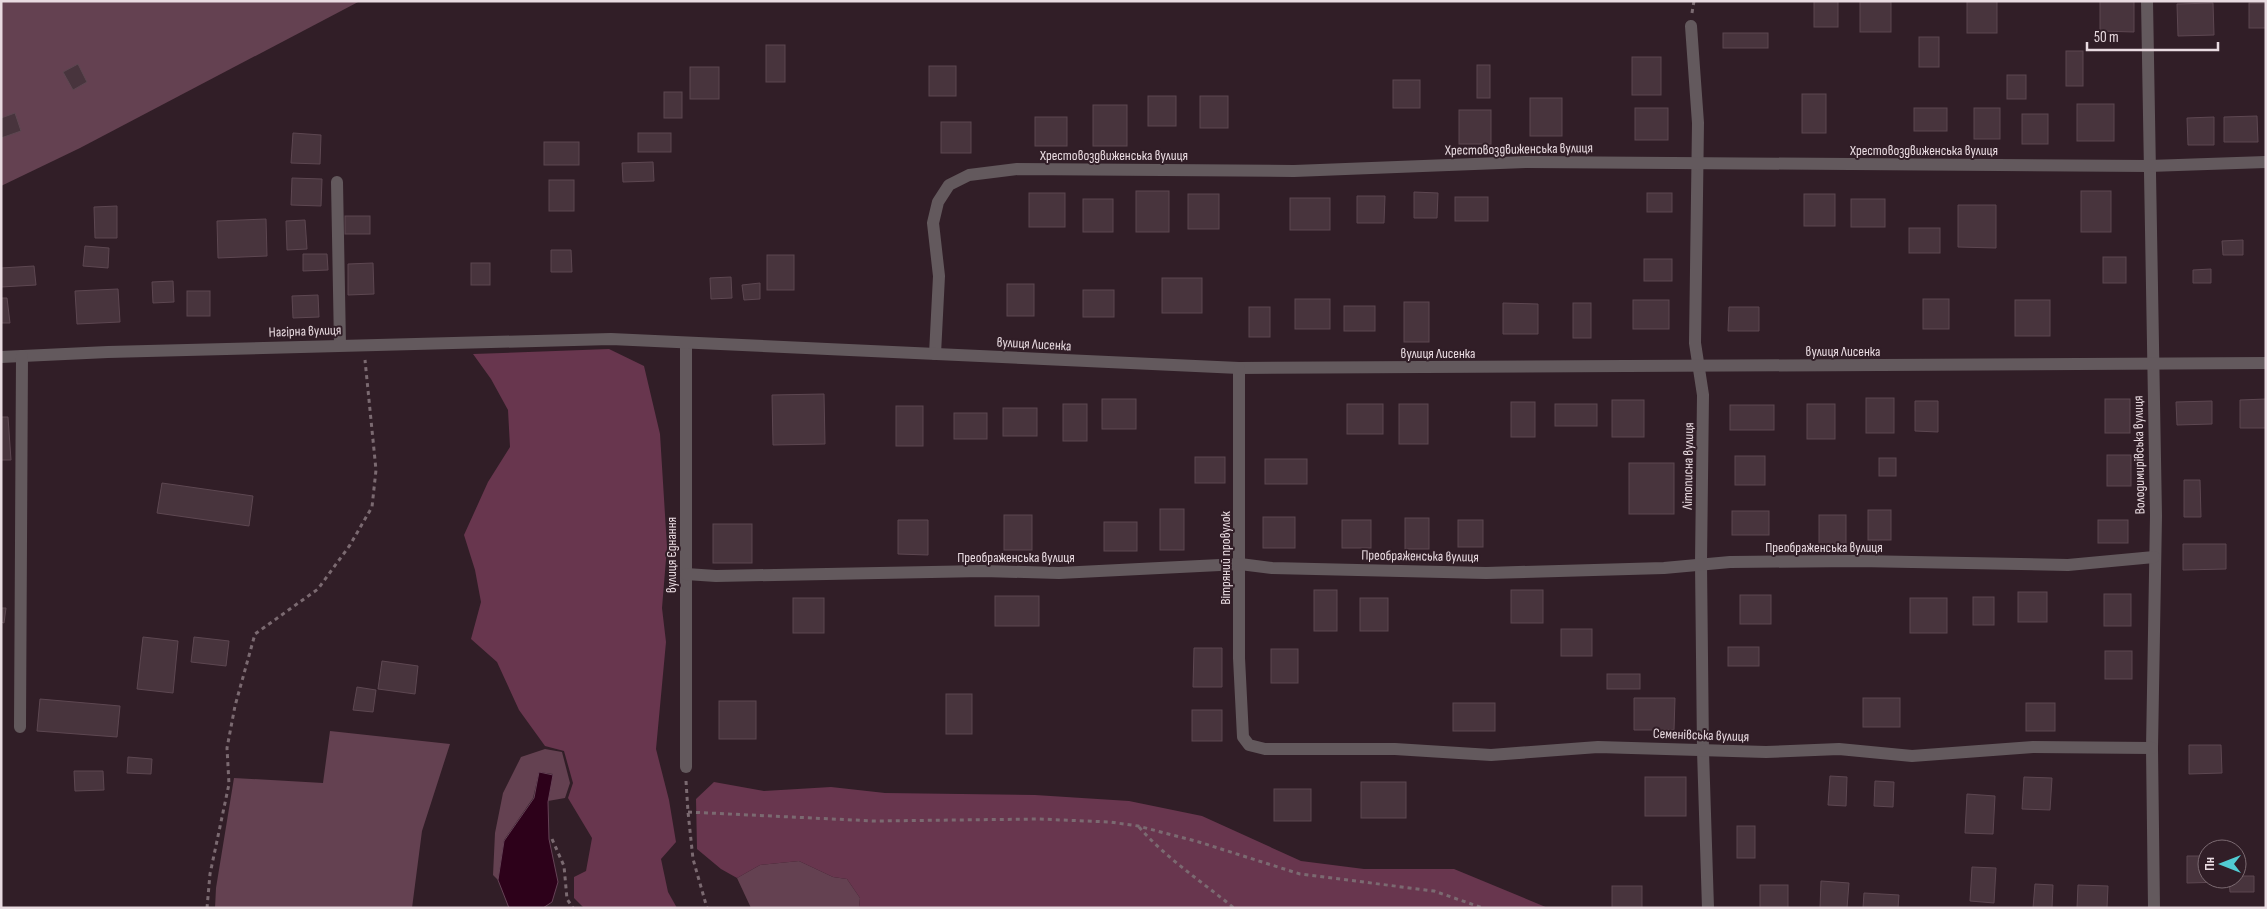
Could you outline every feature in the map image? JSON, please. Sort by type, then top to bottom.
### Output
[{"type":"street","name":"Володимирівська вулиця","points":[[2147,1],[2156,516],[2152,748],[2154,908]]},
{"type":"street","name":"Літописна вулиця","points":[[1691,26],[1698,123],[1695,344],[1703,395],[1701,563],[1703,751],[1708,908]]},
{"type":"street","name":"Хрестовоздвиженська вулиця","points":[[935,354],[939,276],[933,223],[938,202],[949,184],[969,174],[1017,169],[1294,171],[1527,162],[1698,162],[1896,166],[2150,166],[2266,162]]},
{"type":"street","points":[[337,182],[340,345]]},
{"type":"street","name":"вулиця Лисенка","points":[[610,339],[1239,368],[2266,363]]},
{"type":"street","name":"Нагірна вулиця","points":[[1,357],[364,344],[610,339]]},
{"type":"street","name":"вулиця Єднання","points":[[686,343],[686,768]]},
{"type":"street","points":[[20,727],[22,356]]},
{"type":"street","name":"Вітряний провулок","points":[[1239,368],[1239,658],[1243,737],[1249,746]]},
{"type":"street","name":"Преображенська вулиця","points":[[686,574],[716,576],[983,571],[1059,574],[1240,564],[1272,568],[1486,572],[1664,568],[1701,563],[1858,561],[2068,565],[2154,557]]},
{"type":"street","name":"Семенівська вулиця","points":[[1249,746],[1264,749],[1395,750],[1491,755],[1598,747],[1766,752],[1839,749],[1912,756],[2034,747],[2152,748]]},
{"type":"path","points":[[208,908],[210,874],[229,784],[227,748],[235,706],[254,634],[318,589],[350,545],[372,507],[376,470],[364,344]]},
{"type":"path","points":[[686,768],[693,859],[707,908]]},
{"type":"path","points":[[688,812],[874,820],[1039,819],[1110,822],[1138,826],[1199,842],[1300,874],[1434,891],[1483,908]]},
{"type":"path","points":[[1138,826],[1176,864],[1196,877],[1234,908]]},
{"type":"path","points":[[552,839],[564,866],[567,899],[574,908]]},
{"type":"shaded area","points":[[1,1],[360,1],[80,148],[1,186]]},
{"type":"shaded area","points":[[609,349],[644,366],[660,434],[667,547],[662,608],[666,642],[656,749],[669,800],[676,842],[661,859],[668,892],[677,908],[584,908],[574,898],[574,877],[586,871],[592,838],[568,798],[573,783],[564,751],[545,746],[519,710],[497,662],[471,639],[481,602],[475,570],[464,535],[488,482],[510,447],[508,410],[491,379],[473,354]]},
{"type":"shaded area","points":[[330,731],[450,744],[422,831],[412,908],[215,908],[216,888],[234,778],[323,783]]},
{"type":"shaded area","points":[[545,749],[562,752],[570,783],[565,798],[548,801],[553,774],[539,772],[533,798],[504,840],[498,880],[493,875],[495,833],[503,793],[521,757]]},
{"type":"shaded area","points":[[539,772],[553,775],[548,802],[549,839],[558,882],[552,902],[543,908],[509,908],[498,880],[504,841],[534,798]]},
{"type":"shaded area","points":[[714,782],[764,791],[831,787],[885,793],[1035,795],[1129,801],[1202,816],[1301,861],[1364,869],[1454,869],[1548,908],[859,908],[860,898],[847,879],[833,877],[799,861],[760,865],[737,878],[721,869],[697,849],[696,799]]},
{"type":"shaded area","points":[[799,861],[833,877],[847,879],[860,898],[859,908],[751,908],[737,878],[760,865]]},
{"type":"building","points":[[1814,1],[1838,1],[1838,27],[1814,27]]},
{"type":"building","points":[[1967,1],[1997,1],[1997,33],[1967,33]]},
{"type":"building","points":[[2100,1],[2134,1],[2134,32],[2100,31]]},
{"type":"building","points":[[1860,2],[1891,2],[1891,32],[1860,32]]},
{"type":"building","points":[[2213,3],[2214,35],[2178,36],[2177,4]]},
{"type":"building","points":[[2249,3],[2266,3],[2266,28],[2249,28]]},
{"type":"building","points":[[1723,33],[1768,33],[1768,48],[1723,48]]},
{"type":"building","points":[[1919,37],[1939,37],[1939,67],[1919,67]]},
{"type":"building","points":[[766,45],[785,45],[785,82],[766,82]]},
{"type":"building","points":[[2066,51],[2083,51],[2083,86],[2066,86]]},
{"type":"building","points":[[1632,57],[1661,57],[1661,95],[1632,95]]},
{"type":"building","points":[[78,64],[87,82],[73,90],[63,72]]},
{"type":"building","points":[[1477,65],[1490,65],[1490,98],[1477,98]]},
{"type":"building","points":[[929,66],[956,66],[956,96],[929,96]]},
{"type":"building","points":[[690,67],[719,67],[719,99],[690,99]]},
{"type":"building","points":[[2007,75],[2026,75],[2026,99],[2007,99]]},
{"type":"building","points":[[1393,80],[1420,80],[1420,108],[1393,108]]},
{"type":"building","points":[[664,92],[682,92],[682,118],[664,118]]},
{"type":"building","points":[[1802,94],[1826,94],[1826,133],[1802,133]]},
{"type":"building","points":[[1148,96],[1176,96],[1176,126],[1148,126]]},
{"type":"building","points":[[1200,96],[1228,96],[1228,128],[1200,128]]},
{"type":"building","points":[[1530,98],[1562,98],[1562,136],[1530,136]]},
{"type":"building","points":[[2077,104],[2114,104],[2114,141],[2077,141]]},
{"type":"building","points":[[1093,105],[1127,105],[1127,146],[1093,146]]},
{"type":"building","points":[[1635,108],[1668,108],[1668,140],[1635,140]]},
{"type":"building","points":[[1914,108],[1947,108],[1947,131],[1914,131]]},
{"type":"building","points":[[1974,108],[2000,108],[2000,139],[1974,139]]},
{"type":"building","points":[[1459,110],[1491,110],[1491,144],[1459,144]]},
{"type":"building","points":[[15,113],[21,131],[1,138],[1,118]]},
{"type":"building","points":[[2022,114],[2048,114],[2048,144],[2022,144]]},
{"type":"building","points":[[2257,116],[2258,142],[2224,142],[2224,117]]},
{"type":"building","points":[[1035,117],[1067,117],[1067,146],[1035,146]]},
{"type":"building","points":[[2214,117],[2214,145],[2188,145],[2187,118]]},
{"type":"building","points":[[941,122],[971,122],[971,153],[941,153]]},
{"type":"building","points":[[293,133],[321,135],[320,164],[291,163]]},
{"type":"building","points":[[638,133],[671,133],[671,152],[638,152]]},
{"type":"building","points":[[544,142],[579,142],[579,165],[544,165]]},
{"type":"building","points":[[653,162],[654,181],[623,182],[622,163]]},
{"type":"building","points":[[292,178],[322,179],[321,206],[291,205]]},
{"type":"building","points":[[549,180],[574,180],[574,211],[549,211]]},
{"type":"building","points":[[1136,191],[1169,191],[1169,232],[1136,232]]},
{"type":"building","points":[[2081,191],[2111,191],[2111,232],[2081,232]]},
{"type":"building","points":[[1414,192],[1438,193],[1437,218],[1414,218]]},
{"type":"building","points":[[1029,193],[1065,193],[1065,227],[1029,227]]},
{"type":"building","points":[[1647,193],[1672,193],[1672,212],[1647,212]]},
{"type":"building","points":[[1188,194],[1219,194],[1219,229],[1188,229]]},
{"type":"building","points":[[1804,194],[1835,194],[1835,226],[1804,226]]},
{"type":"building","points":[[1357,196],[1385,196],[1384,223],[1357,223]]},
{"type":"building","points":[[1455,197],[1488,197],[1488,221],[1455,221]]},
{"type":"building","points":[[1290,198],[1330,198],[1330,230],[1290,230]]},
{"type":"building","points":[[1083,199],[1113,199],[1113,232],[1083,232]]},
{"type":"building","points":[[1851,199],[1885,199],[1885,227],[1851,227]]},
{"type":"building","points":[[1958,205],[1996,205],[1996,248],[1958,247]]},
{"type":"building","points":[[117,206],[117,238],[95,238],[94,207]]},
{"type":"building","points":[[345,216],[370,216],[370,234],[345,234]]},
{"type":"building","points":[[266,219],[267,256],[218,258],[217,221]]},
{"type":"building","points":[[305,220],[307,249],[287,250],[286,221]]},
{"type":"building","points":[[1909,228],[1940,228],[1940,253],[1909,253]]},
{"type":"building","points":[[2243,240],[2243,255],[2223,255],[2222,241]]},
{"type":"building","points":[[85,246],[109,248],[108,268],[83,266]]},
{"type":"building","points":[[551,250],[571,250],[572,272],[551,272]]},
{"type":"building","points":[[303,254],[327,254],[328,270],[303,271]]},
{"type":"building","points":[[767,255],[794,255],[794,290],[767,290]]},
{"type":"building","points":[[2103,257],[2126,257],[2126,283],[2103,283]]},
{"type":"building","points":[[1644,259],[1672,259],[1672,281],[1644,281]]},
{"type":"building","points":[[373,263],[374,294],[348,295],[348,264]]},
{"type":"building","points":[[471,263],[490,263],[490,285],[471,285]]},
{"type":"building","points":[[34,266],[36,285],[1,287],[1,268]]},
{"type":"building","points":[[2211,269],[2211,283],[2193,283],[2193,270]]},
{"type":"building","points":[[731,277],[732,298],[711,299],[710,278]]},
{"type":"building","points":[[1162,278],[1202,278],[1202,313],[1162,313]]},
{"type":"building","points":[[173,281],[174,302],[153,303],[152,282]]},
{"type":"building","points":[[760,283],[760,299],[744,300],[742,285]]},
{"type":"building","points":[[1007,284],[1034,284],[1034,316],[1007,316]]},
{"type":"building","points":[[118,289],[120,322],[77,324],[75,291]]},
{"type":"building","points":[[1083,290],[1114,290],[1114,317],[1083,317]]},
{"type":"building","points":[[187,291],[210,291],[210,316],[187,316]]},
{"type":"building","points":[[318,295],[319,317],[293,318],[292,296]]},
{"type":"building","points":[[1,298],[7,298],[10,323],[1,323]]},
{"type":"building","points":[[1295,299],[1330,299],[1330,329],[1295,329]]},
{"type":"building","points":[[1923,299],[1949,299],[1949,329],[1923,329]]},
{"type":"building","points":[[1633,300],[1669,300],[1669,329],[1633,329]]},
{"type":"building","points":[[2015,300],[2050,300],[2050,336],[2015,336]]},
{"type":"building","points":[[1404,302],[1429,302],[1429,342],[1404,342]]},
{"type":"building","points":[[1503,303],[1538,304],[1538,334],[1503,334]]},
{"type":"building","points":[[1573,303],[1591,303],[1591,338],[1573,338]]},
{"type":"building","points":[[1344,306],[1375,306],[1375,331],[1344,331]]},
{"type":"building","points":[[1249,307],[1270,307],[1270,337],[1249,337]]},
{"type":"building","points":[[1729,307],[1759,307],[1759,331],[1728,331]]},
{"type":"building","points":[[824,394],[825,444],[773,445],[772,395]]},
{"type":"building","points":[[1866,398],[1894,398],[1894,433],[1866,433]]},
{"type":"building","points":[[1102,399],[1136,399],[1136,429],[1102,429]]},
{"type":"building","points":[[2105,399],[2130,399],[2130,433],[2105,433]]},
{"type":"building","points":[[2266,399],[2266,428],[2240,428],[2240,400]]},
{"type":"building","points":[[1612,400],[1644,400],[1644,437],[1612,437]]},
{"type":"building","points":[[1915,401],[1938,401],[1938,432],[1915,431]]},
{"type":"building","points":[[2212,401],[2212,424],[2177,425],[2176,402]]},
{"type":"building","points":[[1511,402],[1535,402],[1535,437],[1511,437]]},
{"type":"building","points":[[1063,404],[1087,404],[1087,441],[1063,441]]},
{"type":"building","points":[[1347,404],[1383,404],[1383,434],[1347,434]]},
{"type":"building","points":[[1399,404],[1428,404],[1428,444],[1399,444]]},
{"type":"building","points":[[1555,404],[1597,404],[1597,426],[1555,426]]},
{"type":"building","points":[[1807,404],[1835,404],[1835,439],[1807,439]]},
{"type":"building","points":[[1730,405],[1774,405],[1774,430],[1730,430]]},
{"type":"building","points":[[896,406],[923,406],[923,446],[896,446]]},
{"type":"building","points":[[1003,408],[1037,408],[1037,436],[1003,436]]},
{"type":"building","points":[[954,413],[987,413],[987,439],[954,439]]},
{"type":"building","points":[[1,417],[8,417],[11,460],[1,460]]},
{"type":"building","points":[[2107,455],[2131,455],[2131,486],[2107,486]]},
{"type":"building","points":[[1735,456],[1765,456],[1765,485],[1735,485]]},
{"type":"building","points":[[1195,457],[1225,457],[1225,483],[1195,483]]},
{"type":"building","points":[[1879,458],[1896,458],[1896,476],[1879,476]]},
{"type":"building","points":[[1265,459],[1307,459],[1307,484],[1265,484]]},
{"type":"building","points":[[1629,463],[1674,463],[1674,514],[1629,514]]},
{"type":"building","points":[[2184,480],[2200,480],[2201,517],[2184,517]]},
{"type":"building","points":[[162,483],[253,496],[249,526],[157,513]]},
{"type":"building","points":[[1160,509],[1184,509],[1184,550],[1160,550]]},
{"type":"building","points":[[1868,510],[1891,510],[1891,540],[1868,540]]},
{"type":"building","points":[[1732,511],[1769,511],[1769,535],[1732,535]]},
{"type":"building","points":[[1004,515],[1032,515],[1032,550],[1004,550]]},
{"type":"building","points":[[1819,515],[1846,515],[1846,544],[1819,544]]},
{"type":"building","points":[[1263,517],[1295,517],[1295,548],[1263,548]]},
{"type":"building","points":[[1405,518],[1429,518],[1429,549],[1405,549]]},
{"type":"building","points":[[898,520],[928,520],[928,555],[898,554]]},
{"type":"building","points":[[1342,520],[1371,520],[1371,548],[1342,548]]},
{"type":"building","points":[[1458,520],[1483,520],[1483,547],[1458,547]]},
{"type":"building","points":[[2098,520],[2128,520],[2128,543],[2098,543]]},
{"type":"building","points":[[1104,522],[1137,522],[1137,551],[1104,551]]},
{"type":"building","points":[[713,524],[752,524],[752,563],[713,563]]},
{"type":"building","points":[[2183,544],[2226,544],[2226,569],[2183,570]]},
{"type":"building","points":[[1314,590],[1337,590],[1337,631],[1314,631]]},
{"type":"building","points":[[1511,590],[1543,590],[1543,623],[1511,623]]},
{"type":"building","points":[[2018,592],[2047,592],[2047,622],[2018,622]]},
{"type":"building","points":[[2104,594],[2131,594],[2131,626],[2104,626]]},
{"type":"building","points":[[1740,595],[1771,595],[1771,624],[1740,624]]},
{"type":"building","points":[[995,596],[1039,596],[1039,626],[995,626]]},
{"type":"building","points":[[1973,597],[1994,597],[1994,625],[1973,625]]},
{"type":"building","points":[[793,598],[824,598],[824,633],[793,633]]},
{"type":"building","points":[[1360,598],[1388,598],[1388,631],[1360,631]]},
{"type":"building","points":[[1910,598],[1947,598],[1947,633],[1910,633]]},
{"type":"building","points":[[1,608],[6,608],[4,623],[1,622]]},
{"type":"building","points":[[1561,629],[1592,629],[1592,656],[1561,656]]},
{"type":"building","points":[[143,637],[178,641],[173,693],[137,689]]},
{"type":"building","points":[[194,637],[229,641],[226,666],[191,662]]},
{"type":"building","points":[[1728,647],[1759,647],[1759,666],[1728,666]]},
{"type":"building","points":[[1194,648],[1222,648],[1222,687],[1193,687]]},
{"type":"building","points":[[1271,649],[1298,649],[1298,683],[1271,683]]},
{"type":"building","points":[[2105,651],[2132,651],[2132,679],[2105,679]]},
{"type":"building","points":[[382,661],[418,666],[415,694],[378,689]]},
{"type":"building","points":[[1607,674],[1640,674],[1640,689],[1607,689]]},
{"type":"building","points":[[357,687],[376,690],[373,712],[353,710]]},
{"type":"building","points":[[946,694],[972,694],[972,734],[946,734]]},
{"type":"building","points":[[1634,698],[1675,698],[1674,730],[1634,730]]},
{"type":"building","points":[[1863,698],[1900,698],[1900,727],[1863,727]]},
{"type":"building","points":[[40,699],[120,706],[117,737],[37,731]]},
{"type":"building","points":[[719,701],[756,701],[756,739],[719,739]]},
{"type":"building","points":[[1453,703],[1495,703],[1495,731],[1453,731]]},
{"type":"building","points":[[2026,703],[2055,703],[2055,731],[2026,731]]},
{"type":"building","points":[[1192,710],[1222,710],[1222,741],[1192,741]]},
{"type":"building","points":[[2189,745],[2221,745],[2222,773],[2189,774]]},
{"type":"building","points":[[128,757],[152,759],[151,774],[127,773]]},
{"type":"building","points":[[74,771],[103,771],[104,790],[75,791]]},
{"type":"building","points":[[1830,776],[1847,777],[1846,806],[1828,805]]},
{"type":"building","points":[[1645,777],[1686,777],[1686,816],[1645,816]]},
{"type":"building","points":[[2024,777],[2052,778],[2050,810],[2022,809]]},
{"type":"building","points":[[1875,781],[1894,782],[1893,807],[1874,806]]},
{"type":"building","points":[[1361,782],[1406,782],[1406,818],[1361,818]]},
{"type":"building","points":[[1274,789],[1311,789],[1311,821],[1274,821]]},
{"type":"building","points":[[1967,794],[1995,796],[1993,834],[1965,833]]},
{"type":"building","points":[[1737,826],[1755,826],[1755,858],[1737,858]]},
{"type":"building","points":[[2187,856],[2197,856],[2197,883],[2187,883]]},
{"type":"building","points":[[1972,867],[1996,868],[1994,903],[1970,901]]},
{"type":"building","points":[[2247,876],[2254,876],[2254,892],[2230,892],[2230,889],[2247,889]]},
{"type":"building","points":[[1821,881],[1849,883],[1847,908],[1820,908]]},
{"type":"building","points":[[2035,884],[2053,885],[2052,908],[2033,908]]},
{"type":"building","points":[[1760,885],[1788,885],[1788,908],[1760,908]]},
{"type":"building","points":[[2078,885],[2108,886],[2107,908],[2077,908]]},
{"type":"building","points":[[1612,886],[1642,886],[1642,908],[1612,908]]},
{"type":"building","points":[[1864,893],[1899,895],[1898,908],[1863,908]]}]
